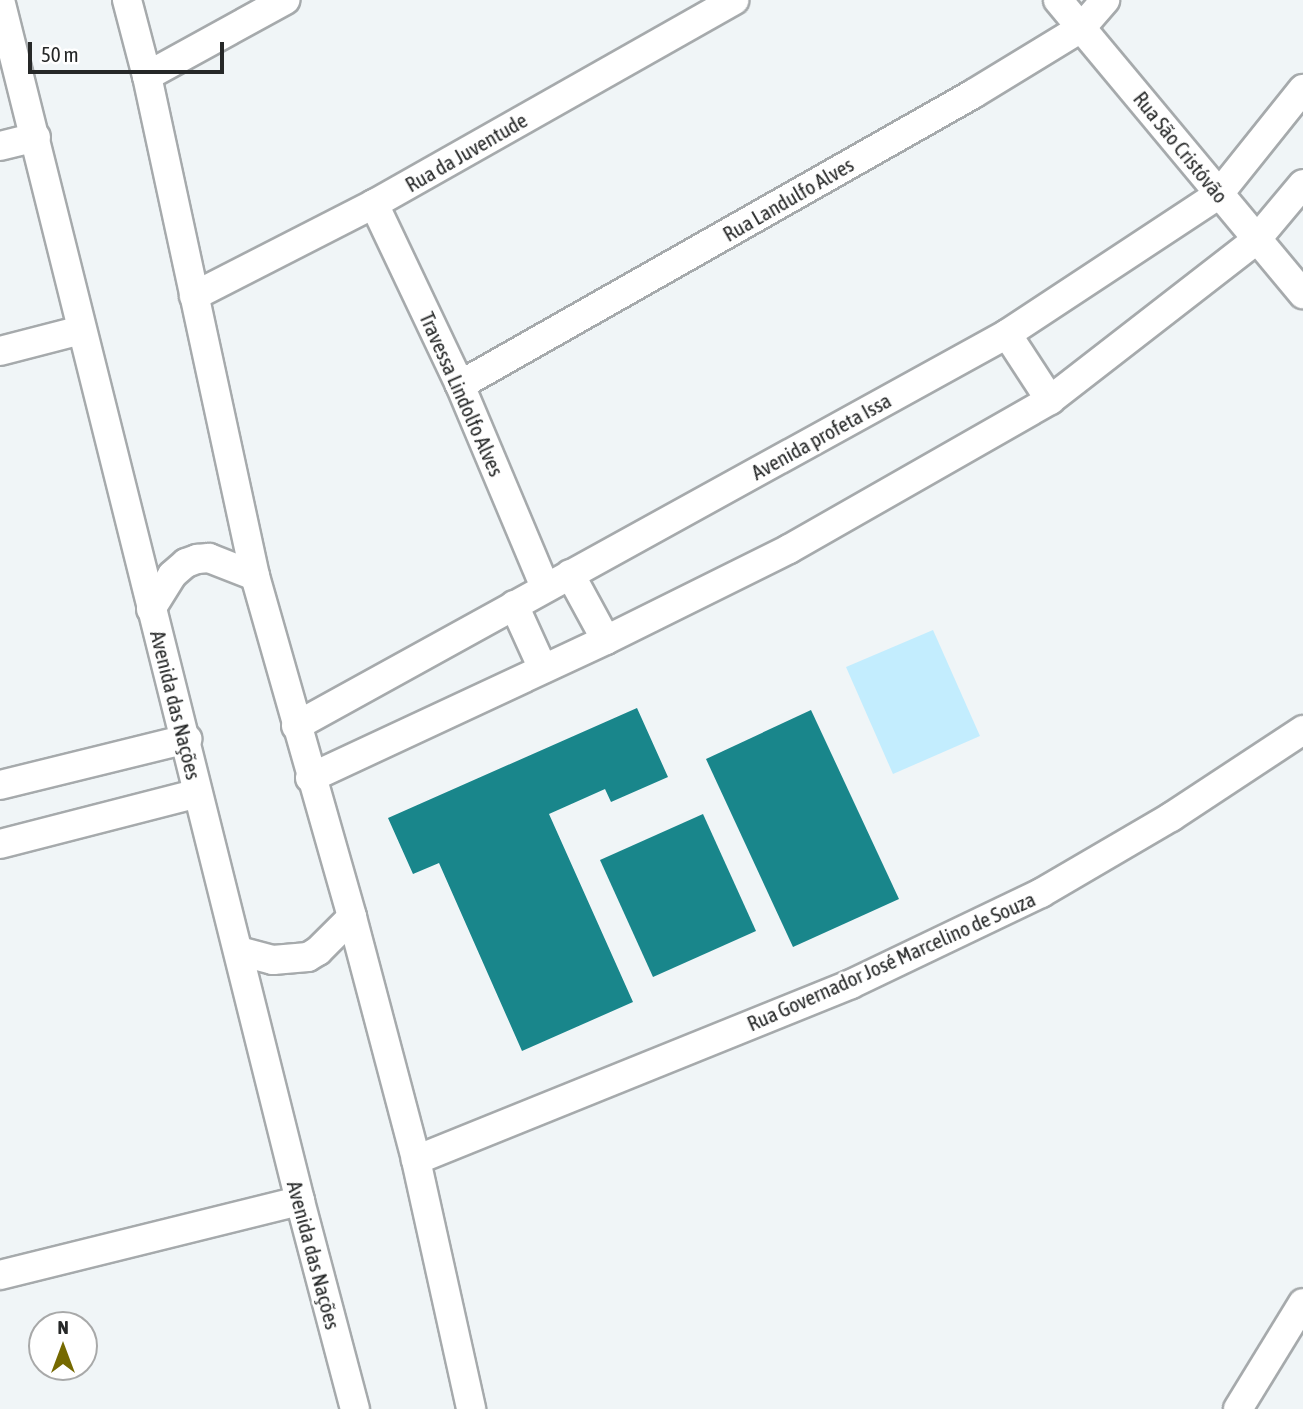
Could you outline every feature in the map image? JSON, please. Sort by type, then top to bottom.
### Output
[{"type":"street","name":"Avenida das Nações","points":[[0,0],[151,609],[187,739],[198,793],[300,1201],[355,1409]]},
{"type":"street","points":[[127,0],[147,76],[256,576],[310,778],[352,917],[416,1160],[471,1409]]},
{"type":"street","points":[[147,76],[285,0]]},
{"type":"street","name":"Rua da Juventude","points":[[194,296],[374,204],[734,0]]},
{"type":"street","name":"Rua São Cristóvão","points":[[1058,0],[1156,114],[1218,195],[1303,295]]},
{"type":"street","name":"Rua Landulfo Alves","points":[[460,385],[973,93],[1081,28],[1105,0]]},
{"type":"street","name":"Avenida profeta Issa","points":[[296,726],[1007,334],[1218,195],[1303,89]]},
{"type":"street","points":[[0,146],[36,137]]},
{"type":"street","points":[[310,778],[606,640],[789,549],[1050,400],[1256,240],[1303,184]]},
{"type":"street","name":"Travessa Lindolfo Alves","points":[[374,204],[460,385],[545,587]]},
{"type":"street","points":[[0,351],[81,330]]},
{"type":"street","points":[[1007,334],[1050,400]]},
{"type":"street","points":[[151,609],[172,575],[186,563],[197,559],[209,558],[256,576]]},
{"type":"street","points":[[570,574],[606,640]]},
{"type":"street","points":[[514,605],[543,669]]},
{"type":"street","name":"Rua Governador José Marcelino de Souza","points":[[416,1160],[851,984],[1041,893],[1171,817],[1303,730]]},
{"type":"street","points":[[0,785],[187,739]]},
{"type":"street","points":[[0,844],[198,793]]},
{"type":"street","points":[[239,951],[273,960],[308,957],[318,951],[352,917]]},
{"type":"street","points":[[0,1275],[300,1201]]},
{"type":"street","points":[[1238,1409],[1303,1303]]},
{"type":"shaded area","points":[[933,630],[980,736],[893,774],[846,667]]},
{"type":"building","points":[[637,708],[668,777],[611,802],[605,789],[549,814],[633,1002],[522,1051],[439,863],[413,874],[388,818]]},
{"type":"building","points":[[811,710],[899,899],[793,947],[706,759]]},
{"type":"building","points":[[703,814],[756,931],[653,977],[600,860]]}]
